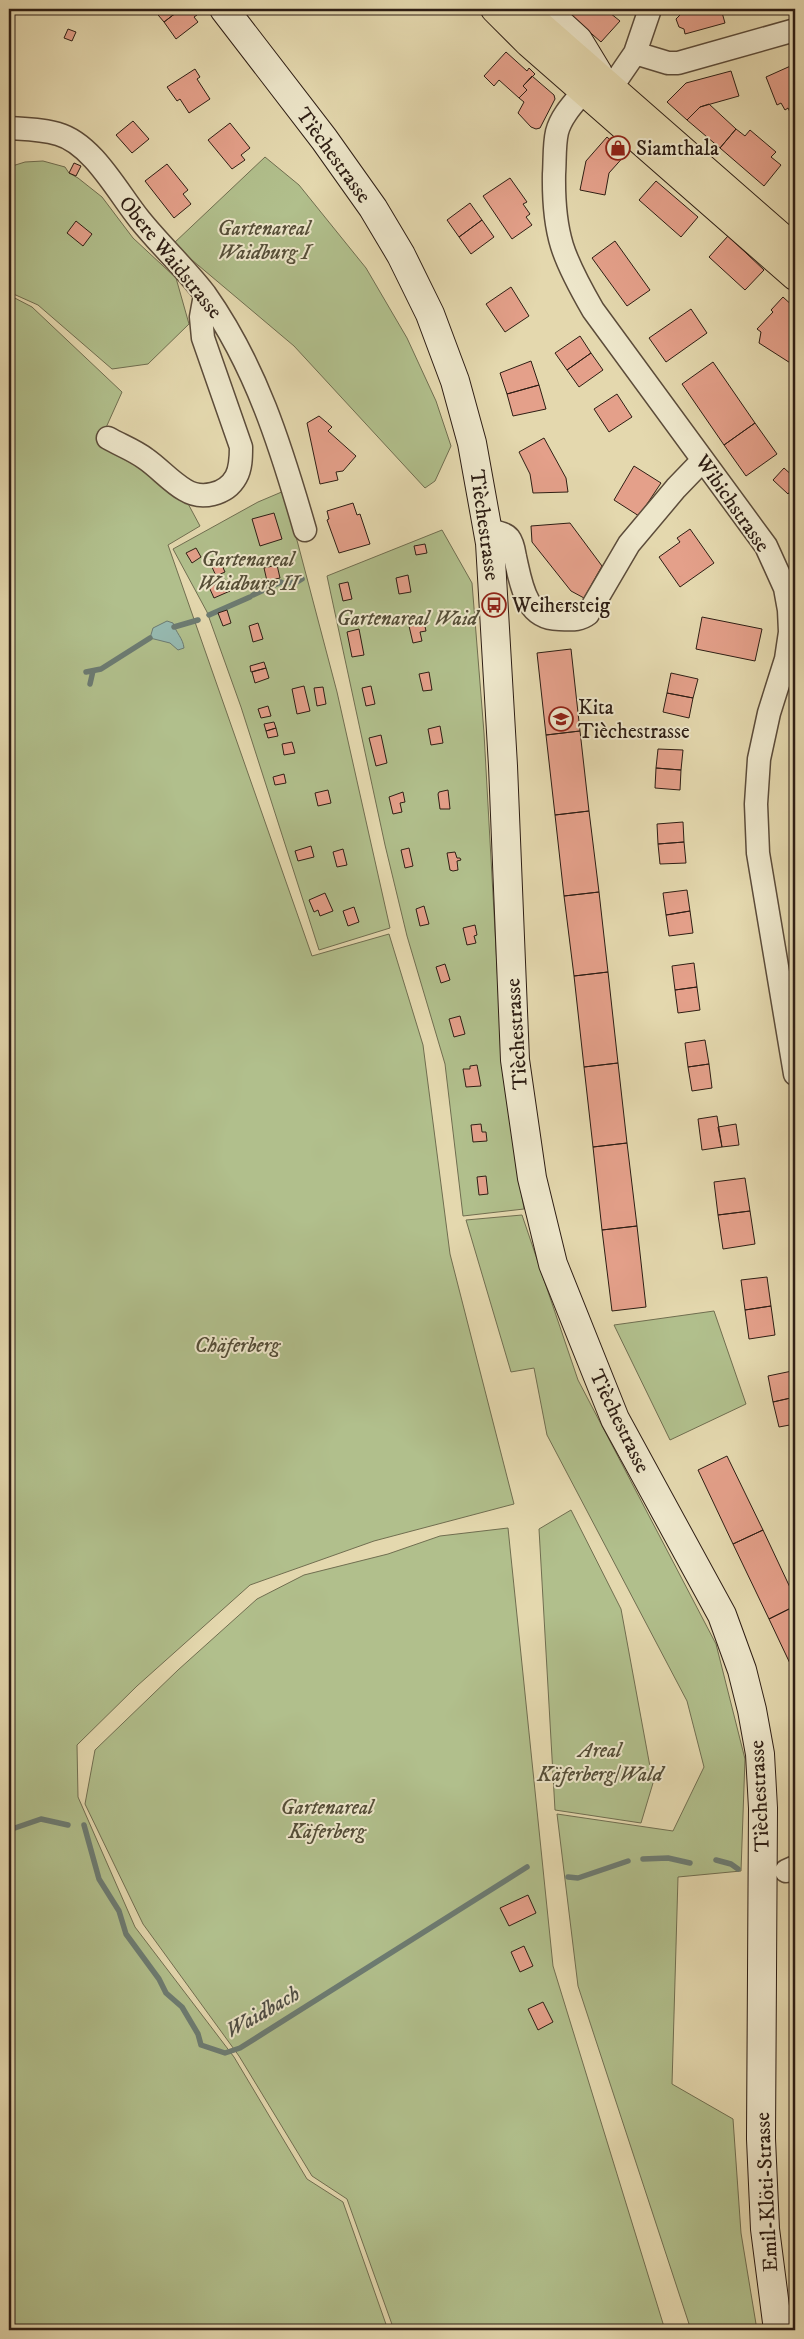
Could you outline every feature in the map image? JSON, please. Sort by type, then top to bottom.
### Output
[{"type":"main road","points":[[495,9],[529,43],[600,87],[795,249]]},
{"type":"main road","points":[[521,9],[795,276]]},
{"type":"street","name":"Tièchestrasse","points":[[224,9],[347,171],[373,208],[401,255],[430,314],[455,381],[472,443],[488,530],[494,590],[494,630],[504,766],[515,1060],[532,1178],[553,1264],[615,1419],[722,1615],[742,1670],[760,1754],[763,1808],[760,2084]]},
{"type":"street","points":[[478,9],[529,43]]},
{"type":"street","points":[[544,9],[578,40],[600,87]]},
{"type":"street","name":"Wibichstrasse","points":[[650,9],[637,47],[600,87],[564,115],[557,131],[554,217],[561,249],[572,274],[593,310],[766,546],[785,588],[790,610],[788,644],[769,713],[759,759],[756,804],[758,853],[795,1074]]},
{"type":"street","points":[[637,47],[668,62],[678,63],[795,30]]},
{"type":"street","name":"Obere Waidstrasse","points":[[9,128],[58,134],[71,139],[83,148],[140,221],[205,295],[246,361],[264,402],[281,448],[305,530]]},
{"type":"street","points":[[108,438],[144,458],[185,490],[196,495],[207,496],[219,492],[236,478],[241,447],[203,338],[201,317],[205,295]]},
{"type":"street","points":[[488,530],[504,535],[511,540],[520,578],[531,608],[540,615],[555,619],[583,618],[588,614],[629,544],[676,488],[703,460]]},
{"type":"street","name":"Emil-Klöti-Strasse","points":[[760,2084],[765,2229],[778,2330]]},
{"type":"green space","name":"Gartenareal Waidburg I","points":[[265,157],[299,185],[366,268],[407,338],[436,401],[451,446],[435,481],[425,488],[294,346],[173,244]]},
{"type":"green space","points":[[43,161],[65,167],[69,173],[102,197],[133,238],[176,278],[189,324],[148,364],[112,369],[38,305],[9,292],[9,167],[25,162]]},
{"type":"green space","name":"Chäferberg","points":[[9,295],[32,307],[122,392],[100,441],[185,498],[200,526],[168,545],[312,956],[389,934],[423,1045],[450,1254],[514,1504],[374,1541],[250,1585],[137,1686],[77,1745],[78,1797],[135,1927],[234,2057],[307,2179],[343,2202],[388,2330],[9,2330]]},
{"type":"green space","name":"Gartenareal Waidburg II","points":[[284,491],[337,692],[390,928],[319,950],[241,707],[207,612],[173,549],[258,502]]},
{"type":"green space","name":"Gartenareal Waid","points":[[442,530],[472,583],[484,733],[503,1074],[524,1209],[463,1216],[445,1064],[407,936],[385,845],[327,576]]},
{"type":"green space","points":[[522,1215],[578,1380],[716,1644],[745,1759],[741,1871],[678,1877],[672,2084],[733,2119],[741,2233],[757,2330],[691,2330],[578,1986],[557,1814],[673,1831],[704,1767],[687,1701],[547,1435],[534,1368],[511,1372],[466,1220]]},
{"type":"green space","points":[[714,1311],[746,1404],[670,1440],[614,1325]]},
{"type":"green space","name":"Areal Käferberg/Wald","points":[[571,1510],[621,1609],[653,1783],[641,1823],[555,1810],[539,1529]]},
{"type":"green space","name":"Gartenareal Käferberg","points":[[508,1528],[553,1966],[665,2330],[394,2330],[347,2199],[312,2176],[239,2056],[143,1924],[85,1804],[95,1750],[178,1670],[257,1599],[304,1575],[388,1554],[440,1536]]},
{"type":"water","points":[[167,621],[173,623],[184,648],[178,650],[170,643],[150,638],[153,628]]},
{"type":"building","points":[[153,9],[181,9],[164,22]]},
{"type":"building","points":[[181,9],[192,9],[197,15],[194,17],[198,22],[176,39],[164,22]]},
{"type":"building","points":[[572,9],[605,9],[620,21],[601,42],[568,13]]},
{"type":"building","points":[[686,9],[721,9],[725,23],[685,34],[684,29],[679,27],[676,19],[680,15],[679,11]]},
{"type":"building","points":[[68,29],[76,32],[72,41],[64,38]]},
{"type":"building","points":[[506,52],[527,71],[529,68],[535,74],[523,86],[527,90],[519,98],[499,80],[494,86],[484,76]]},
{"type":"building","points":[[795,64],[795,115],[792,116],[788,108],[785,110],[781,103],[777,105],[766,77]]},
{"type":"building","points":[[195,69],[200,77],[197,79],[210,99],[189,113],[180,99],[177,101],[167,87]]},
{"type":"building","points":[[731,71],[739,96],[700,107],[687,120],[667,102],[686,83]]},
{"type":"building","points":[[532,76],[554,95],[555,99],[540,128],[536,129],[531,127],[518,113],[524,102],[519,98],[527,90],[523,86]]},
{"type":"building","points":[[709,104],[736,129],[720,148],[687,120],[700,107]]},
{"type":"building","points":[[133,121],[149,139],[132,153],[116,135]]},
{"type":"building","points":[[230,123],[250,148],[241,155],[245,160],[232,169],[208,140]]},
{"type":"building","points":[[736,129],[745,136],[750,130],[776,152],[771,157],[781,165],[764,186],[720,148]]},
{"type":"building","points":[[607,137],[626,154],[609,173],[605,195],[580,190],[586,161]]},
{"type":"building","points":[[74,163],[81,166],[76,176],[69,173]]},
{"type":"building","points":[[167,164],[188,190],[183,194],[191,204],[174,218],[145,181]]},
{"type":"building","points":[[510,178],[527,202],[523,204],[530,214],[526,217],[532,225],[512,239],[483,196]]},
{"type":"building","points":[[656,181],[698,217],[681,237],[639,200]]},
{"type":"building","points":[[470,203],[482,220],[459,237],[447,220]]},
{"type":"building","points":[[482,220],[494,237],[471,254],[459,237]]},
{"type":"building","points":[[76,221],[92,234],[83,246],[67,233]]},
{"type":"building","points":[[728,236],[764,270],[745,290],[709,257]]},
{"type":"building","points":[[615,241],[650,290],[627,306],[592,258]]},
{"type":"building","points":[[511,287],[529,316],[505,332],[486,304]]},
{"type":"building","points":[[783,297],[795,308],[795,366],[759,343],[761,332],[757,329],[773,312],[771,310]]},
{"type":"building","points":[[691,309],[707,333],[666,362],[649,338]]},
{"type":"building","points":[[580,336],[591,353],[567,370],[555,353]]},
{"type":"building","points":[[591,353],[603,370],[579,387],[567,370]]},
{"type":"building","points":[[531,361],[539,385],[507,394],[500,373]]},
{"type":"building","points":[[713,362],[755,423],[724,445],[682,384]]},
{"type":"building","points":[[539,385],[546,409],[513,416],[507,394]]},
{"type":"building","points":[[617,394],[632,417],[609,432],[594,409]]},
{"type":"building","points":[[319,416],[332,427],[328,431],[356,456],[343,471],[336,472],[338,480],[320,484],[307,423]]},
{"type":"building","points":[[755,423],[777,454],[746,476],[724,445]]},
{"type":"building","points":[[544,438],[566,478],[568,492],[533,493],[530,474],[519,452]]},
{"type":"building","points":[[634,466],[661,483],[639,516],[614,500]]},
{"type":"building","points":[[784,468],[795,478],[795,485],[788,494],[773,480]]},
{"type":"building","points":[[353,503],[357,515],[360,514],[370,544],[339,553],[327,520],[329,519],[327,511]]},
{"type":"building","points":[[274,513],[282,539],[260,546],[252,519]]},
{"type":"building","points":[[570,523],[602,566],[584,598],[571,591],[532,542],[531,526]]},
{"type":"building","points":[[690,529],[714,563],[680,587],[659,557],[680,542],[677,538]]},
{"type":"building","points":[[425,544],[427,553],[416,555],[414,546]]},
{"type":"building","points":[[196,548],[201,557],[192,563],[186,553]]},
{"type":"building","points":[[221,563],[225,572],[216,576],[212,567]]},
{"type":"building","points":[[277,565],[280,578],[267,581],[264,568]]},
{"type":"building","points":[[408,575],[411,592],[399,594],[396,578]]},
{"type":"building","points":[[226,580],[230,591],[214,598],[209,587]]},
{"type":"building","points":[[348,582],[352,599],[343,601],[339,584]]},
{"type":"building","points":[[227,610],[231,623],[223,626],[218,613]]},
{"type":"building","points":[[702,617],[762,629],[755,661],[696,649]]},
{"type":"building","points":[[424,622],[426,631],[420,632],[422,641],[413,643],[409,626]]},
{"type":"building","points":[[258,623],[263,639],[253,642],[249,626]]},
{"type":"building","points":[[359,629],[364,655],[352,657],[347,632]]},
{"type":"building","points":[[571,649],[580,731],[546,735],[537,653]]},
{"type":"building","points":[[264,662],[266,668],[251,672],[250,666]]},
{"type":"building","points":[[266,668],[269,678],[255,683],[252,672]]},
{"type":"building","points":[[429,672],[432,690],[423,691],[419,674]]},
{"type":"building","points":[[671,673],[698,679],[693,698],[667,693]]},
{"type":"building","points":[[304,686],[310,711],[297,714],[292,689]]},
{"type":"building","points":[[371,686],[375,704],[366,706],[362,688]]},
{"type":"building","points":[[323,687],[326,704],[317,706],[314,688]]},
{"type":"building","points":[[667,693],[693,698],[689,718],[663,712]]},
{"type":"building","points":[[268,706],[271,716],[261,718],[258,709]]},
{"type":"building","points":[[274,722],[276,728],[266,731],[264,724]]},
{"type":"building","points":[[440,726],[443,743],[431,745],[428,729]]},
{"type":"building","points":[[276,728],[278,736],[268,738],[266,731]]},
{"type":"building","points":[[580,731],[589,811],[555,815],[546,735]]},
{"type":"building","points":[[381,735],[387,763],[376,766],[369,738]]},
{"type":"building","points":[[292,742],[295,753],[284,755],[282,744]]},
{"type":"building","points":[[658,749],[683,750],[681,770],[656,768]]},
{"type":"building","points":[[656,768],[681,770],[680,790],[655,788]]},
{"type":"building","points":[[284,774],[286,783],[275,785],[273,777]]},
{"type":"building","points":[[328,790],[331,803],[318,806],[315,793]]},
{"type":"building","points":[[448,790],[450,809],[440,809],[438,794]]},
{"type":"building","points":[[403,792],[405,802],[400,803],[402,812],[393,814],[389,797]]},
{"type":"building","points":[[589,811],[599,892],[564,896],[555,815]]},
{"type":"building","points":[[683,822],[684,842],[658,844],[657,824]]},
{"type":"building","points":[[684,842],[686,863],[660,864],[658,844]]},
{"type":"building","points":[[311,846],[314,857],[298,861],[295,851]]},
{"type":"building","points":[[409,848],[413,866],[405,868],[401,850]]},
{"type":"building","points":[[343,849],[347,865],[337,867],[333,852]]},
{"type":"building","points":[[455,852],[457,858],[461,860],[457,861],[458,870],[453,871],[450,870],[447,853]]},
{"type":"building","points":[[687,890],[690,911],[666,915],[663,893]]},
{"type":"building","points":[[599,892],[608,972],[574,976],[564,896]]},
{"type":"building","points":[[325,893],[333,911],[320,916],[318,910],[314,912],[309,900]]},
{"type":"building","points":[[424,906],[429,924],[420,926],[416,909]]},
{"type":"building","points":[[354,907],[359,922],[348,926],[343,911]]},
{"type":"building","points":[[690,911],[693,933],[669,936],[666,915]]},
{"type":"building","points":[[475,925],[477,935],[474,936],[476,943],[467,945],[463,928]]},
{"type":"building","points":[[694,963],[697,987],[675,990],[672,966]]},
{"type":"building","points":[[445,964],[450,980],[441,983],[436,967]]},
{"type":"building","points":[[608,972],[618,1063],[584,1067],[574,976]]},
{"type":"building","points":[[697,987],[700,1010],[678,1013],[675,990]]},
{"type":"building","points":[[460,1016],[465,1034],[454,1037],[449,1019]]},
{"type":"building","points":[[705,1040],[709,1064],[688,1067],[685,1043]]},
{"type":"building","points":[[618,1063],[627,1143],[593,1147],[584,1067]]},
{"type":"building","points":[[709,1064],[712,1088],[692,1091],[688,1067]]},
{"type":"building","points":[[477,1065],[481,1086],[466,1087],[463,1069],[470,1069],[470,1066]]},
{"type":"building","points":[[717,1116],[722,1147],[702,1150],[698,1119]]},
{"type":"building","points":[[481,1124],[482,1132],[486,1132],[487,1141],[473,1142],[471,1125]]},
{"type":"building","points":[[736,1124],[739,1145],[722,1147],[718,1127]]},
{"type":"building","points":[[627,1143],[637,1226],[602,1230],[593,1147]]},
{"type":"building","points":[[486,1176],[488,1194],[479,1195],[477,1177]]},
{"type":"building","points":[[745,1178],[750,1211],[718,1215],[714,1182]]},
{"type":"building","points":[[750,1211],[755,1244],[723,1249],[718,1215]]},
{"type":"building","points":[[637,1226],[646,1307],[612,1311],[602,1230]]},
{"type":"building","points":[[767,1277],[771,1306],[745,1310],[741,1280]]},
{"type":"building","points":[[771,1306],[775,1335],[749,1339],[745,1310]]},
{"type":"building","points":[[792,1371],[795,1397],[773,1402],[768,1376]]},
{"type":"building","points":[[795,1397],[795,1424],[779,1427],[773,1402]]},
{"type":"building","points":[[727,1456],[763,1530],[733,1544],[698,1470]]},
{"type":"building","points":[[763,1530],[795,1598],[795,1606],[769,1619],[733,1544]]},
{"type":"building","points":[[795,1606],[795,1674],[769,1619]]},
{"type":"building","points":[[528,1895],[536,1913],[509,1926],[500,1908]]},
{"type":"building","points":[[524,1946],[533,1966],[520,1972],[511,1952]]},
{"type":"building","points":[[543,2002],[553,2022],[538,2030],[528,2009]]},
{"type":"waterway","points":[[285,583],[297,582],[302,579]]},
{"type":"waterway","points":[[253,595],[281,582]]},
{"type":"waterway","points":[[209,615],[250,597]]},
{"type":"waterway","points":[[174,627],[198,620]]},
{"type":"waterway","points":[[86,672],[101,669],[150,638]]},
{"type":"waterway","points":[[90,684],[93,671]]},
{"type":"waterway","name":"Waidbach","points":[[9,1830],[41,1819],[68,1825]]},
{"type":"waterway","name":"Waidbach","points":[[84,1825],[99,1879],[119,1911],[126,1934],[159,1979],[166,1993],[182,2007],[198,2034],[201,2045],[225,2053],[240,2048],[527,1867]]},
{"type":"waterway","points":[[643,1859],[668,1858],[690,1863]]},
{"type":"waterway","points":[[716,1860],[731,1864],[738,1869]]},
{"type":"waterway","points":[[568,1877],[578,1878],[628,1861]]},
{"type":"place","name":"Siamthala","points":[[618,148]]},
{"type":"place","name":"Weihersteig","points":[[494,605]]},
{"type":"place","name":"Kita Tièchestrasse","points":[[561,719]]}]
